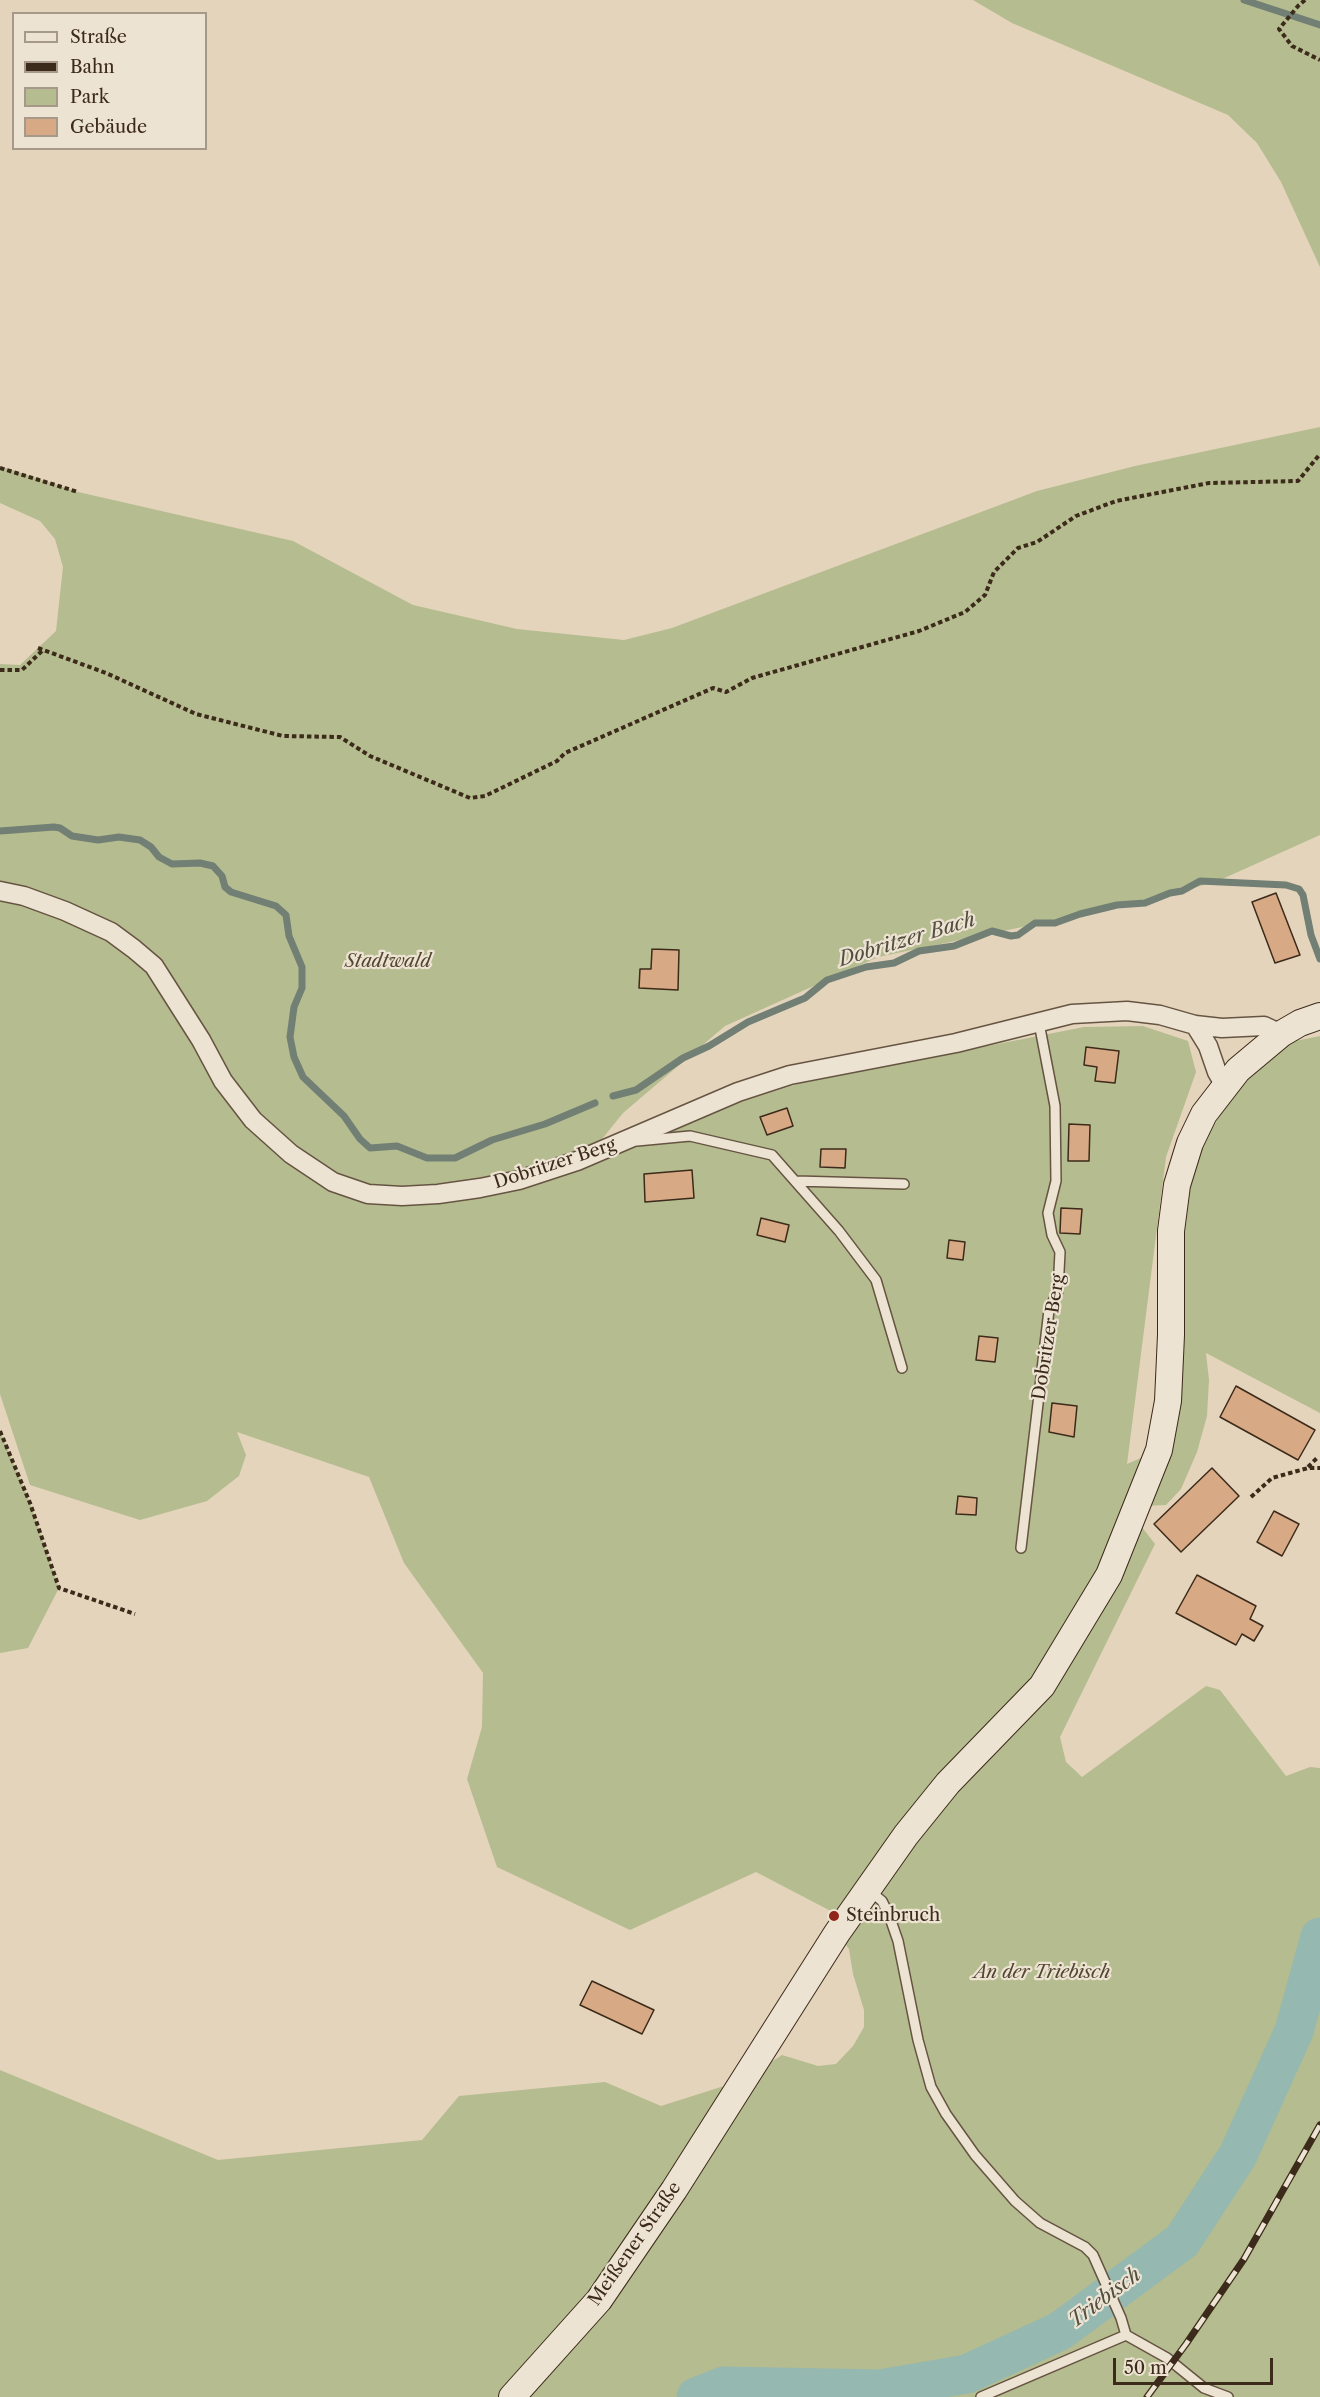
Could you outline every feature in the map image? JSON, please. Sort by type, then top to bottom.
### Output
[{"type":"main road","name":"Meißener Straße","points":[[512,2397],[599,2300],[674,2190],[837,1933],[906,1836],[948,1783],[1042,1686],[1109,1575],[1159,1450],[1168,1401],[1171,1335],[1171,1230],[1178,1185],[1190,1143],[1204,1114],[1225,1086],[1261,1049],[1300,1023],[1320,1016]]},
{"type":"street","name":"Dobritzer Berg","points":[[0,891],[24,896],[65,910],[111,932],[134,949],[154,966],[223,1081],[253,1120],[291,1154],[333,1182],[368,1194],[402,1196],[480,1188],[529,1177],[619,1143],[738,1092],[798,1072],[956,1043],[1072,1014],[1127,1011],[1160,1015],[1195,1025],[1222,1028],[1264,1026],[1281,1034]]},
{"type":"street","points":[[1195,1025],[1208,1046],[1217,1072],[1225,1086]]},
{"type":"lane","name":"Dobritzer Berg","points":[[1021,1548],[1049,1310],[1058,1291],[1060,1252],[1052,1235],[1048,1213],[1056,1180],[1055,1106],[1039,1023]]},
{"type":"lane","points":[[619,1143],[690,1136],[772,1155],[839,1231],[876,1280],[902,1368]]},
{"type":"lane","points":[[796,1181],[904,1184]]},
{"type":"lane","points":[[868,1890],[882,1901],[889,1915],[932,2087],[946,2114],[975,2155],[1015,2200],[1040,2223],[1085,2247],[1098,2263],[1126,2335],[1167,2358],[1204,2393],[1228,2397]]},
{"type":"lane","points":[[981,2397],[1126,2335]]},
{"type":"path","points":[[1305,0],[1279,29],[1292,46],[1320,60]]},
{"type":"path","points":[[0,670],[21,670],[41,649],[106,673],[196,714],[283,736],[340,736],[370,756],[470,798],[485,796],[557,761],[565,753],[713,688],[726,692],[752,678],[919,631],[965,612],[985,595],[994,572],[1018,548],[1037,542],[1076,516],[1116,501],[1209,483],[1298,481],[1319,455]]},
{"type":"path","points":[[0,468],[78,492]]},
{"type":"path","points":[[0,1431],[30,1503],[59,1588],[135,1614]]},
{"type":"path","points":[[1308,1468],[1318,1457]]},
{"type":"path","points":[[1251,1497],[1272,1478],[1308,1468],[1320,1468]]},
{"type":"green space","points":[[973,0],[1320,0],[1320,267],[1281,182],[1257,143],[1228,115],[1012,23]]},
{"type":"green space","points":[[1320,427],[1320,835],[1220,880],[1157,899],[878,957],[725,1026],[623,1113],[582,1164],[583,1168],[740,1102],[804,1082],[1084,1027],[1143,1026],[1188,1041],[1196,1072],[1166,1157],[1127,1464],[1159,1450],[1134,1517],[1155,1544],[1060,1737],[1066,1762],[1082,1777],[1206,1686],[1220,1690],[1286,1776],[1310,1767],[1320,1768],[1320,2397],[0,2397],[0,2070],[218,2160],[422,2140],[459,2096],[605,2082],[661,2106],[743,2080],[782,2055],[818,2066],[836,2064],[853,2046],[864,2027],[864,2010],[853,1974],[849,1949],[837,1933],[848,1920],[756,1872],[630,1930],[497,1867],[467,1779],[482,1727],[483,1673],[404,1563],[369,1477],[237,1432],[246,1455],[239,1476],[207,1501],[140,1520],[30,1485],[0,1394],[0,664],[20,665],[56,631],[63,567],[55,539],[40,521],[0,503],[0,466],[78,492],[293,541],[413,605],[517,629],[624,640],[672,628],[1037,491],[1135,466]]},
{"type":"green space","points":[[1320,1036],[1320,1413],[1206,1353],[1209,1380],[1207,1416],[1197,1452],[1181,1489],[1166,1505],[1145,1506],[1182,1224],[1198,1151],[1239,1085],[1290,1042]]},
{"type":"green space","points":[[0,1431],[30,1503],[59,1588],[28,1648],[0,1653]]},
{"type":"building","points":[[1276,893],[1300,955],[1275,963],[1252,902]]},
{"type":"building","points":[[652,949],[679,950],[678,990],[639,988],[640,969],[651,969]]},
{"type":"building","points":[[1086,1047],[1119,1051],[1115,1083],[1095,1081],[1097,1067],[1084,1065]]},
{"type":"building","points":[[787,1108],[793,1126],[767,1135],[760,1117]]},
{"type":"building","points":[[1069,1124],[1090,1125],[1089,1161],[1068,1161]]},
{"type":"building","points":[[821,1149],[846,1149],[845,1168],[820,1167]]},
{"type":"building","points":[[692,1170],[694,1198],[645,1202],[644,1174]]},
{"type":"building","points":[[1061,1208],[1082,1209],[1080,1234],[1060,1233]]},
{"type":"building","points":[[761,1218],[789,1225],[785,1242],[757,1235]]},
{"type":"building","points":[[949,1240],[965,1242],[963,1260],[947,1258]]},
{"type":"building","points":[[979,1336],[998,1338],[995,1362],[976,1360]]},
{"type":"building","points":[[1236,1386],[1315,1430],[1298,1460],[1220,1417]]},
{"type":"building","points":[[1052,1403],[1077,1406],[1074,1437],[1049,1432]]},
{"type":"building","points":[[1212,1468],[1239,1496],[1181,1552],[1154,1524]]},
{"type":"building","points":[[958,1496],[977,1498],[976,1515],[956,1514]]},
{"type":"building","points":[[1274,1511],[1299,1524],[1282,1556],[1257,1542]]},
{"type":"building","points":[[1197,1575],[1256,1606],[1250,1619],[1263,1626],[1254,1641],[1242,1634],[1236,1645],[1176,1613]]},
{"type":"building","points":[[592,1981],[654,2010],[642,2034],[580,2005]]},
{"type":"waterway","points":[[1244,0],[1320,25]]},
{"type":"waterway","name":"Dobritzer Bach","points":[[0,831],[54,827],[72,836],[98,840],[119,837],[140,840],[151,847],[159,857],[172,864],[200,863],[213,866],[222,876],[225,887],[231,892],[276,906],[286,915],[289,936],[302,967],[302,988],[294,1007],[290,1037],[294,1057],[303,1077],[344,1116],[360,1139],[370,1148],[397,1146],[427,1158],[455,1158],[492,1140],[545,1124],[595,1103]]},
{"type":"waterway","name":"Dobritzer Bach","points":[[613,1096],[636,1090],[683,1058],[709,1046],[748,1022],[805,998],[827,980],[866,967],[894,963],[919,951],[954,946],[992,931],[1011,936],[1018,935],[1035,923],[1055,923],[1117,905],[1145,903],[1182,891],[1200,881],[1286,885],[1299,889],[1303,895],[1311,935],[1320,959]]},
{"type":"waterway","name":"Triebisch","points":[[696,2397],[724,2386],[880,2389],[967,2374],[1060,2331],[1182,2241],[1238,2155],[1294,2031],[1320,1937]]},
{"type":"railway","points":[[1147,2397],[1244,2259],[1320,2125]]},
{"type":"place","name":"Steinbruch","points":[[834,1916]]},
{"type":"park label","name":"Stadtwald","points":[[388,962]]},
{"type":"park label","name":"An der Triebisch","points":[[1042,1973]]}]
